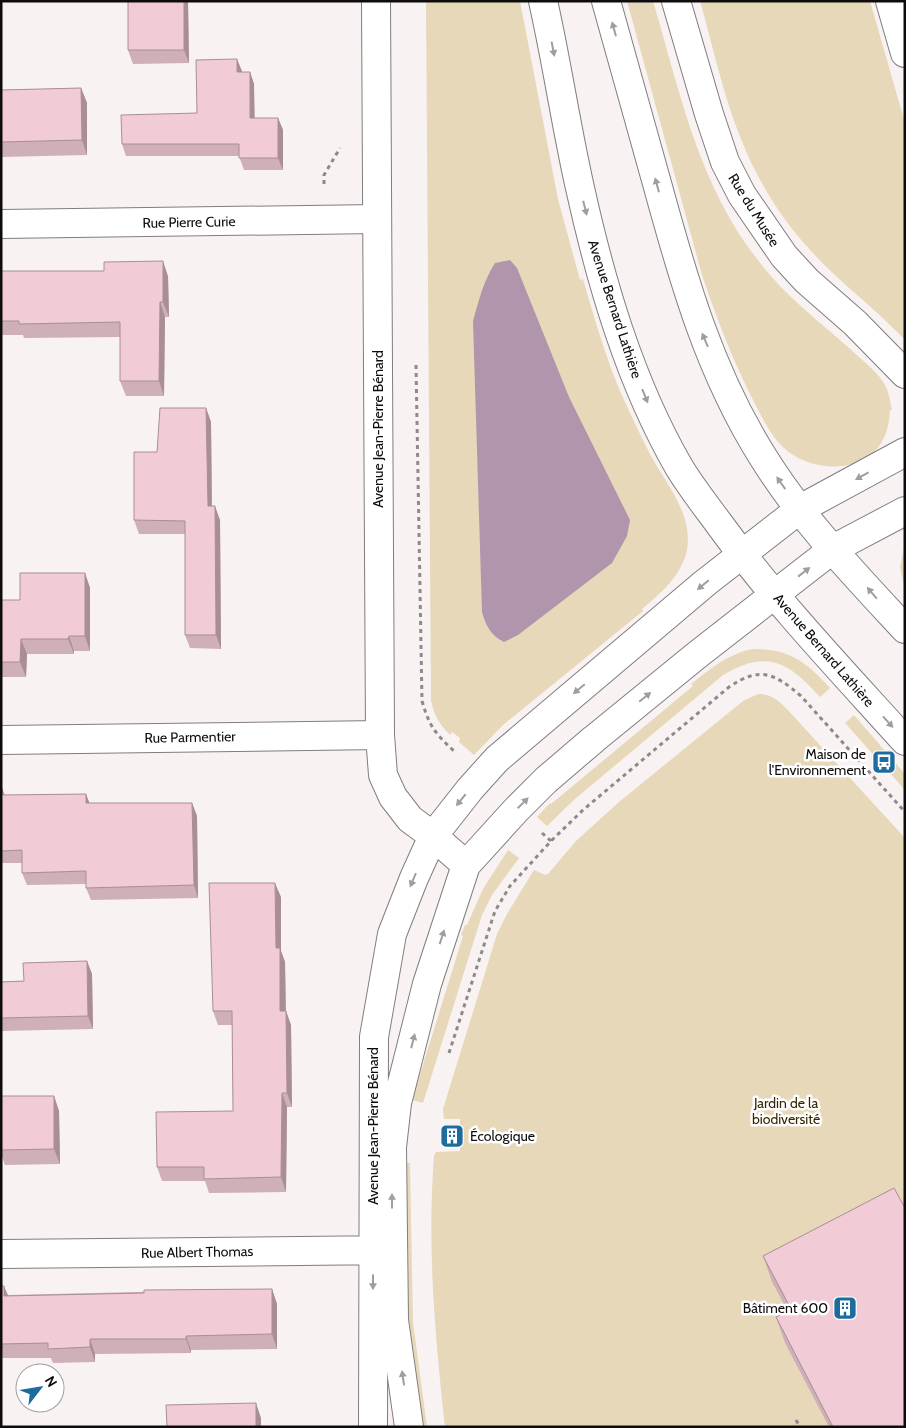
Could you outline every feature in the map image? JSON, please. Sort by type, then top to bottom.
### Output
[{"type":"street","name":"Avenue Jean-Pierre Bénard","points":[[376,1],[380,735],[383,775],[393,797],[410,819],[466,865]]},
{"type":"street","name":"Avenue Bernard Lathière","points":[[543,1],[580,188],[600,270],[626,350],[655,421],[679,466],[741,554],[774,594],[905,741]]},
{"type":"street","points":[[606,1],[677,257],[700,330],[724,386],[763,457],[800,509],[833,549],[905,629]]},
{"type":"street","name":"Rue du Musée","points":[[676,1],[725,162],[742,195],[784,256],[807,281],[855,323],[905,374]]},
{"type":"street","points":[[890,1],[905,53]]},
{"type":"street","name":"Rue Pierre Curie","points":[[1,224],[377,219]]},
{"type":"street","name":"Avenue Jean-Pierre Bénard","points":[[409,1427],[383,1250],[374,1037],[392,934],[433,836],[470,789],[497,759],[741,554],[800,509],[905,452]]},
{"type":"street","name":"Avenue Jean-Pierre Bénard","points":[[373,1427],[383,1250],[397,1103],[427,984],[466,865],[546,780],[594,739],[833,549],[905,511]]},
{"type":"street","name":"Rue Parmentier","points":[[1,740],[380,735]]},
{"type":"street","name":"Rue Albert Thomas","points":[[1,1254],[383,1250]]},
{"type":"path","points":[[416,356],[422,701],[428,722],[438,736],[460,756]]},
{"type":"path","points":[[446,1061],[495,912],[510,886],[582,810],[741,679],[753,674],[777,677],[801,696],[905,812]]},
{"type":"path","points":[[796,1420],[800,1427]]},
{"type":"green space","points":[[426,1],[520,1],[558,199],[580,280],[583,279],[620,391],[651,456],[677,500],[686,524],[688,537],[687,550],[681,568],[670,583],[642,609],[643,611],[503,725],[474,755],[459,742],[460,738],[452,732],[450,735],[443,727],[435,715],[431,700]]},
{"type":"green space","points":[[627,1],[653,1],[697,147],[708,175],[736,229],[762,266],[780,286],[870,366],[885,385],[892,410],[890,410],[888,427],[878,448],[866,458],[849,465],[829,466],[819,465],[799,458],[778,442],[760,414],[732,355],[702,275]]},
{"type":"green space","points":[[700,1],[870,1],[905,123],[905,340],[834,274],[800,239],[762,184],[747,154],[735,122]]},
{"type":"green space","points":[[905,544],[905,590],[900,567]]},
{"type":"green space","points":[[752,649],[777,651],[796,658],[830,688],[820,697],[798,675],[776,663],[765,661],[739,667],[723,675],[575,799],[547,826],[537,817],[550,803],[693,686],[691,684],[698,678],[727,658]]},
{"type":"green space","name":"Jardin de la biodiversité","points":[[758,694],[767,695],[780,702],[905,838],[905,1427],[445,1427],[433,1291],[431,1224],[434,1156],[436,1152],[460,1151],[460,1119],[444,1119],[443,1109],[497,934],[534,870],[545,875],[548,874],[576,841],[619,802],[743,701]]},
{"type":"green space","points":[[854,715],[905,774],[905,790],[845,723]]},
{"type":"green space","points":[[508,850],[519,858],[492,895],[482,915],[423,1103],[412,1100],[463,936],[461,935],[483,889]]},
{"type":"green space","points":[[404,1163],[410,1163],[413,1322],[427,1427],[420,1427],[406,1310]]},
{"type":"shaded area","points":[[510,260],[517,268],[569,397],[630,520],[627,536],[612,563],[518,635],[504,642],[490,630],[482,612],[473,321],[484,284],[495,263]]},
{"type":"building","points":[[128,1],[184,1],[184,50],[128,50]]},
{"type":"building","points":[[237,59],[237,72],[250,72],[250,118],[278,118],[278,158],[239,158],[239,144],[122,144],[121,115],[197,113],[196,60]]},
{"type":"building","points":[[81,88],[82,140],[1,142],[1,90]]},
{"type":"building","points":[[163,261],[163,302],[160,302],[159,381],[120,381],[120,322],[19,324],[19,321],[1,321],[1,271],[104,271],[104,262]]},
{"type":"building","points":[[160,408],[206,408],[208,506],[215,506],[216,635],[185,635],[185,521],[134,520],[134,452],[157,452]]},
{"type":"building","points":[[20,573],[85,573],[85,636],[69,636],[68,639],[21,639],[20,662],[1,662],[1,600],[20,600]]},
{"type":"building","points":[[1,788],[3,795],[86,794],[86,803],[192,803],[194,885],[86,888],[86,871],[22,873],[22,850],[1,851]]},
{"type":"building","points":[[209,883],[275,883],[276,948],[280,948],[280,1011],[286,1011],[287,1093],[282,1093],[281,1177],[204,1179],[204,1167],[157,1167],[156,1112],[233,1111],[232,1011],[213,1011]]},
{"type":"building","points":[[87,961],[88,1016],[1,1018],[1,982],[24,981],[23,963]]},
{"type":"building","points":[[1,1096],[54,1096],[54,1149],[1,1150]]},
{"type":"building","name":"Bâtiment 600","points":[[894,1188],[905,1208],[905,1427],[833,1427],[776,1317],[791,1309],[763,1256]]},
{"type":"building","points":[[1,1286],[4,1286],[4,1296],[144,1293],[144,1290],[272,1289],[272,1334],[186,1336],[186,1339],[90,1339],[90,1347],[48,1349],[48,1343],[1,1344]]},
{"type":"building","points":[[256,1403],[256,1427],[167,1427],[166,1405]]},
{"type":"place","name":"Maison de l'Environnement","points":[[884,762]]},
{"type":"place","name":"Écologique","points":[[452,1136]]},
{"type":"place","name":"Bâtiment 600","points":[[845,1308]]}]
